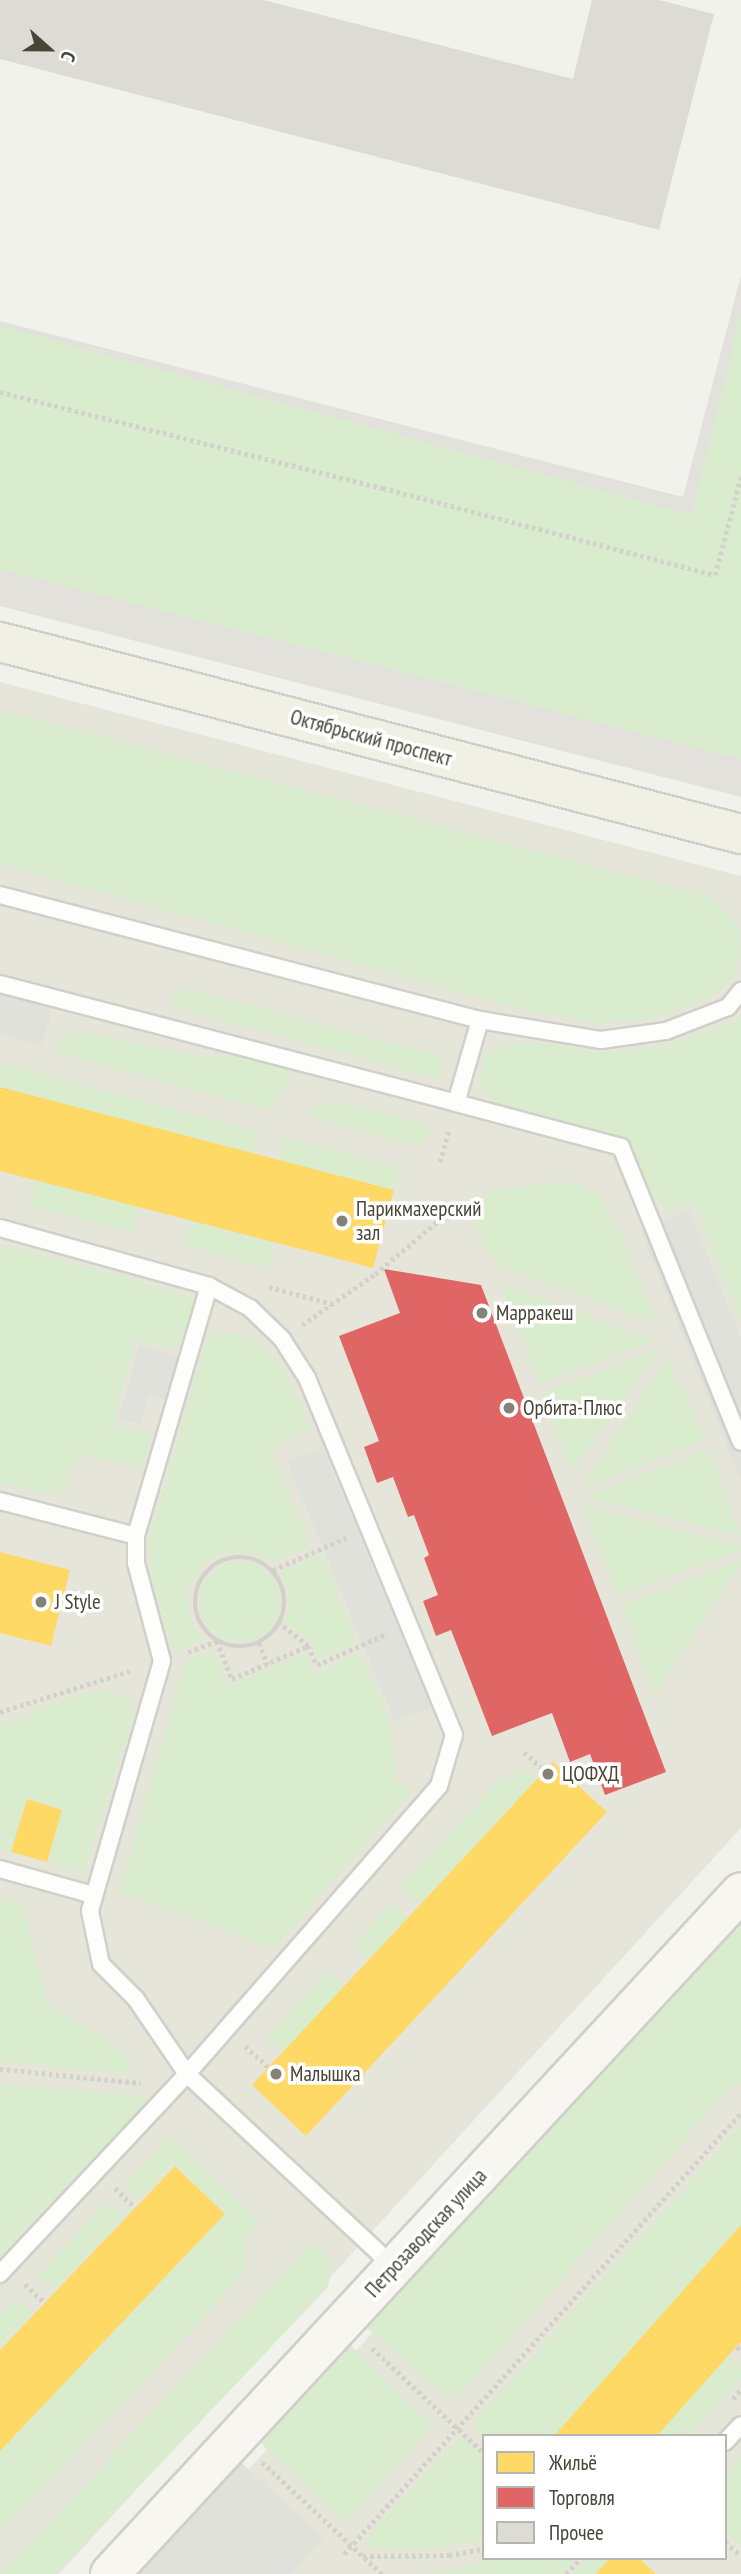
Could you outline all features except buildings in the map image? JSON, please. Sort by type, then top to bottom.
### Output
[{"type":"main road","name":"Октябрьский проспект","points":[[0,642],[741,834]]},
{"type":"street","name":"Петрозаводская улица","points":[[110,2574],[741,1892]]},
{"type":"lane","points":[[0,895],[480,1020],[601,1040],[666,1031],[728,1007],[741,991]]},
{"type":"lane","points":[[0,984],[621,1147],[741,1441]]},
{"type":"lane","points":[[456,1103],[480,1020]]},
{"type":"lane","points":[[0,1228],[209,1286],[250,1308],[282,1339],[307,1378],[454,1735],[439,1786],[176,2087],[0,2274]]},
{"type":"lane","points":[[209,1286],[136,1536],[136,1563],[162,1661],[89,1911],[101,1964],[136,1998],[187,2074],[394,2267]]},
{"type":"lane","points":[[0,1501],[136,1536]]},
{"type":"lane","points":[[0,1869],[93,1895]]},
{"type":"lane","points":[[727,2440],[741,2425]]},
{"type":"path","points":[[0,393],[383,488],[715,575],[741,476]]},
{"type":"path","points":[[282,1339],[375,1274],[456,1206]]},
{"type":"path","points":[[273,1570],[370,1527]]},
{"type":"path","points":[[235,1557],[249,1558],[273,1570],[285,1596],[285,1610],[280,1624],[271,1635],[259,1643],[245,1647],[218,1641],[206,1632],[199,1619],[196,1592],[201,1579],[210,1568],[235,1557]]},
{"type":"path","points":[[280,1624],[308,1646],[317,1665],[409,1623]]},
{"type":"path","points":[[218,1641],[232,1679],[308,1646]]},
{"type":"path","points":[[259,1643],[268,1664]]},
{"type":"path","points":[[0,1712],[162,1661]]},
{"type":"path","points":[[524,1752],[545,1771]]},
{"type":"path","points":[[253,2053],[268,2067]]},
{"type":"path","points":[[0,2069],[176,2087]]},
{"type":"path","points":[[344,2554],[741,2113]]},
{"type":"path","points":[[104,2195],[122,2176]]},
{"type":"path","points":[[113,2186],[135,2207]]},
{"type":"path","points":[[15,2289],[31,2272]]},
{"type":"path","points":[[22,2281],[45,2303]]},
{"type":"path","points":[[344,2322],[482,2451]]},
{"type":"path","points":[[236,2437],[382,2574]]},
{"type":"path","points":[[727,2544],[741,2556]]},
{"type":"path","points":[[362,2556],[440,2556],[482,2549]]},
{"type":"path","points":[[566,2574],[579,2560]]},
{"type":"shaded area","points":[[741,275],[741,373],[689,580],[741,593],[741,797],[0,606],[0,321],[683,497]]},
{"type":"shaded area","points":[[0,682],[741,876],[741,1828],[59,2574],[0,2574]]},
{"type":"shaded area","points":[[0,989],[54,1003],[42,1045],[0,1034]]},
{"type":"shaded area","points":[[689,1210],[741,1338],[741,1481],[640,1230]]},
{"type":"shaded area","points":[[139,1346],[179,1357],[167,1400],[148,1395],[140,1424],[119,1418]]},
{"type":"shaded area","points":[[322,1447],[431,1707],[395,1722],[287,1462]]},
{"type":"shaded area","points":[[741,1925],[741,2574],[153,2574],[317,2394]]},
{"type":"shaded area","points":[[235,2457],[323,2538],[290,2574],[127,2574]]},
{"type":"green space","points":[[741,312],[741,759],[0,569],[0,326],[691,515]]},
{"type":"green space","points":[[0,710],[713,898],[730,914],[739,932],[741,954],[734,973],[720,991],[697,1004],[649,1019],[596,1023],[527,1011],[0,864]]},
{"type":"green space","points":[[189,989],[439,1056],[443,1060],[441,1076],[434,1078],[172,1004],[172,997],[178,990]]},
{"type":"green space","points":[[741,1014],[741,1320],[693,1201],[664,1212],[623,1140],[509,1108],[483,1092],[480,1080],[486,1055],[505,1045],[535,1042],[601,1052],[666,1046],[734,1021]]},
{"type":"green space","points":[[78,1032],[206,1057],[255,1056],[278,1062],[286,1069],[289,1081],[277,1102],[268,1108],[256,1107],[58,1053],[61,1039]]},
{"type":"green space","points":[[0,1063],[258,1132],[253,1153],[0,1087]]},
{"type":"green space","points":[[342,1102],[429,1125],[429,1133],[420,1144],[409,1143],[306,1116],[314,1107]]},
{"type":"green space","points":[[285,1138],[400,1168],[394,1190],[279,1160]]},
{"type":"green space","points":[[37,1181],[139,1207],[132,1232],[30,1206]]},
{"type":"green space","points":[[552,1183],[577,1184],[598,1194],[617,1226],[657,1324],[499,1265],[484,1246],[472,1213],[492,1191]]},
{"type":"green space","points":[[191,1221],[275,1243],[268,1268],[184,1245]]},
{"type":"green space","points":[[0,1244],[196,1297],[179,1350],[136,1338],[113,1425],[151,1435],[145,1463],[137,1468],[81,1453],[64,1488],[47,1494],[0,1482]]},
{"type":"green space","points":[[499,1282],[655,1341],[539,1384]]},
{"type":"green space","points":[[234,1333],[249,1337],[278,1361],[302,1404],[311,1428],[270,1449],[310,1545],[273,1562],[251,1551],[236,1550],[221,1553],[204,1563],[186,1595],[197,1631],[206,1639],[173,1651],[151,1573],[149,1540],[206,1343],[213,1334]]},
{"type":"green space","points":[[659,1349],[572,1472],[542,1394]]},
{"type":"green space","points":[[668,1357],[705,1439],[581,1490]]},
{"type":"green space","points":[[709,1450],[741,1536],[582,1496]]},
{"type":"green space","points":[[582,1505],[741,1546],[741,1550],[618,1595]]},
{"type":"green space","points":[[321,1554],[357,1641],[318,1659],[310,1641],[285,1623],[291,1597],[281,1572]]},
{"type":"green space","points":[[741,1559],[741,1564],[654,1695],[622,1606]]},
{"type":"green space","points":[[240,1562],[255,1565],[268,1574],[277,1587],[280,1602],[277,1617],[268,1630],[255,1639],[240,1642],[225,1639],[212,1630],[203,1617],[200,1602],[203,1587],[212,1574],[225,1565]]},
{"type":"green space","points":[[213,1649],[228,1686],[304,1654],[314,1674],[361,1652],[391,1725],[396,1782],[411,1792],[274,1948],[119,1891],[186,1660]]},
{"type":"green space","points":[[92,1691],[111,1691],[131,1701],[134,1714],[84,1873],[47,1862],[62,1810],[27,1799],[11,1852],[0,1849],[0,1727],[53,1703]]},
{"type":"green space","points":[[525,1770],[536,1780],[420,1904],[401,1887],[496,1783]]},
{"type":"green space","points":[[0,1899],[23,1906],[48,2004],[128,2055],[127,2074],[0,2061]]},
{"type":"green space","points":[[741,1900],[741,2081],[719,2101],[469,2385],[457,2395],[444,2396],[361,2323]]},
{"type":"green space","points":[[392,1903],[408,1918],[368,1960],[352,1945]]},
{"type":"green space","points":[[329,1971],[344,1986],[283,2052],[266,2038]]},
{"type":"green space","points":[[0,2084],[151,2097],[0,2256]]},
{"type":"green space","points":[[741,2125],[741,2225],[556,2434],[482,2435],[474,2429],[478,2417]]},
{"type":"green space","points":[[171,2137],[258,2219],[246,2236],[246,2263],[239,2280],[0,2532],[0,2451],[226,2213],[174,2164],[140,2199],[125,2185]]},
{"type":"green space","points":[[108,2202],[124,2217],[54,2290],[38,2275]]},
{"type":"green space","points":[[309,2246],[319,2246],[332,2262],[328,2287],[56,2574],[1,2574]]},
{"type":"green space","points":[[17,2298],[33,2313],[0,2347],[0,2315]]},
{"type":"green space","points":[[345,2340],[433,2425],[345,2522],[252,2435]]},
{"type":"green space","points":[[728,2356],[741,2367],[741,2378],[692,2434],[659,2434]]},
{"type":"green space","points":[[459,2439],[467,2441],[482,2454],[482,2540],[429,2549],[378,2549],[368,2545],[367,2537]]},
{"type":"green space","points":[[741,2456],[741,2546],[727,2533],[727,2472]]},
{"type":"green space","points":[[482,2560],[574,2560],[561,2574],[427,2574],[457,2569]]},
{"type":"green space","points":[[584,2560],[608,2560],[596,2574],[571,2574]]},
{"type":"place","name":"Парикмахерский зал","points":[[342,1221]]},
{"type":"place","name":"Марракеш","points":[[482,1313]]},
{"type":"place","name":"Орбита-Плюс","points":[[509,1408]]},
{"type":"place","name":"J Style","points":[[41,1602]]},
{"type":"place","name":"ЦОФХД","points":[[548,1774]]},
{"type":"place","name":"Малышка","points":[[276,2074]]}]
